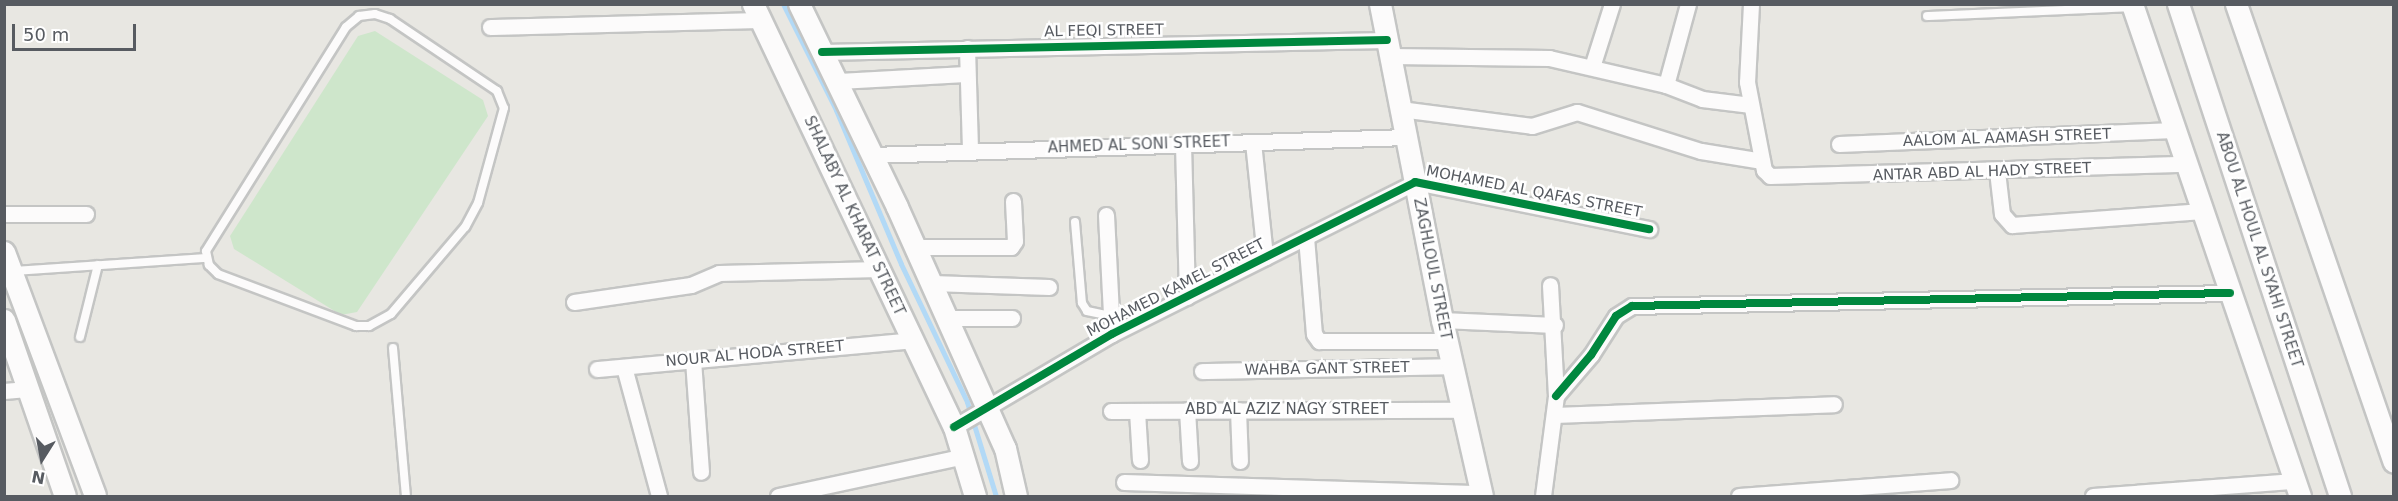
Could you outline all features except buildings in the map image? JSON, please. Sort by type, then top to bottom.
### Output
[{"type":"street","points":[[799,4],[948,318],[982,408],[1005,448],[1016,496]]},
{"type":"street","name":"ZAGHLOUL STREET","points":[[1380,4],[1442,320],[1481,495]]},
{"type":"street","points":[[1592,67],[1612,4]]},
{"type":"street","points":[[1666,85],[1688,4]]},
{"type":"street","points":[[1400,109],[1533,126],[1577,112],[1701,151],[1762,161],[1747,82],[1751,4]]},
{"type":"street","name":"ABOU AL HOUL AL SYAHI STREET","points":[[2178,4],[2340,496]]},
{"type":"street","points":[[2236,4],[2394,462]]},
{"type":"street","points":[[2093,496],[2297,489],[2132,6]]},
{"type":"street","points":[[490,27],[757,12]]},
{"type":"street","name":"SHALABY AL KHARAT STREET","points":[[757,12],[913,340],[958,425],[975,496]]},
{"type":"street","points":[[967,48],[970,151]]},
{"type":"street","name":"AL FEQI STREET","points":[[822,52],[967,48],[1388,48],[1535,57],[1592,67],[1666,85],[1702,99],[1751,105]]},
{"type":"street","points":[[837,81],[967,74]]},
{"type":"street","name":"AALOM AL AAMASH STREET","points":[[1839,144],[2174,130]]},
{"type":"street","name":"AHMED AL SONI STREET","points":[[872,155],[1406,137]]},
{"type":"street","points":[[1253,142],[1265,257]]},
{"type":"street","points":[[1183,144],[1187,297]]},
{"type":"street","name":"ANTAR ABD AL HADY STREET","points":[[1762,161],[1764,170],[1778,177],[2186,164]]},
{"type":"street","points":[[1997,171],[2002,214],[2012,225],[2202,211]]},
{"type":"street","name":"MOHAMED AL QAFAS STREET","points":[[1415,182],[1649,229]]},
{"type":"street","name":"MOHAMED KAMEL STREET","points":[[958,425],[982,408],[1112,334],[1415,182]]},
{"type":"street","points":[[915,247],[1011,247],[1015,241],[1013,201]]},
{"type":"street","points":[[4,214],[86,214]]},
{"type":"street","points":[[1106,215],[1112,334]]},
{"type":"street","points":[[1306,237],[1314,334],[1323,342],[1447,341]]},
{"type":"street","points":[[8,261],[95,496]]},
{"type":"street","points":[[574,302],[691,285],[719,273],[879,269]]},
{"type":"street","points":[[932,283],[1049,287]]},
{"type":"street","points":[[1543,496],[1556,396],[1551,285]]},
{"type":"street","points":[[1556,396],[1586,363],[1616,316],[1632,306],[2230,293]]},
{"type":"street","points":[[948,318],[1012,318]]},
{"type":"street","points":[[4,320],[65,496]]},
{"type":"street","points":[[1442,320],[1554,325]]},
{"type":"street","name":"NOUR AL HODA STREET","points":[[597,369],[913,340]]},
{"type":"street","points":[[693,360],[701,472]]},
{"type":"street","name":"WAHBA GANT STREET","points":[[1202,371],[1452,366]]},
{"type":"street","points":[[624,367],[659,496]]},
{"type":"street","points":[[4,391],[27,389]]},
{"type":"street","points":[[1554,415],[1834,404]]},
{"type":"street","points":[[1187,410],[1190,461]]},
{"type":"street","points":[[1238,410],[1240,461]]},
{"type":"street","name":"ABD AL AZIZ NAGY STREET","points":[[1111,411],[1462,410]]},
{"type":"street","points":[[1137,411],[1140,460]]},
{"type":"street","points":[[778,496],[964,456]]},
{"type":"street","points":[[1739,496],[1950,480]]},
{"type":"street","points":[[1124,482],[1481,495]]},
{"type":"lane","points":[[1928,16],[2132,6]]},
{"type":"lane","points":[[375,14],[390,19],[502,99],[503,112],[472,215],[391,314],[381,321],[369,326],[343,323],[218,274],[207,258],[211,240],[346,27],[359,16],[375,14]]},
{"type":"lane","points":[[1075,222],[1082,303],[1087,311],[1111,316]]},
{"type":"lane","points":[[8,261],[98,265],[207,258]]},
{"type":"lane","points":[[80,337],[98,265]]},
{"type":"lane","points":[[393,348],[406,496]]},
{"type":"green space","points":[[375,31],[483,100],[488,116],[357,312],[341,315],[234,249],[230,236],[358,36]]},
{"type":"waterway","points":[[783,4],[836,110],[901,264],[967,402],[996,496]]},
{"type":"cycle path","points":[[822,52],[1387,40]]},
{"type":"cycle path","points":[[954,427],[1112,334],[1415,182],[1649,229]]},
{"type":"cycle path","points":[[1556,396],[1591,355],[1616,316],[1632,306],[2230,293]]}]
